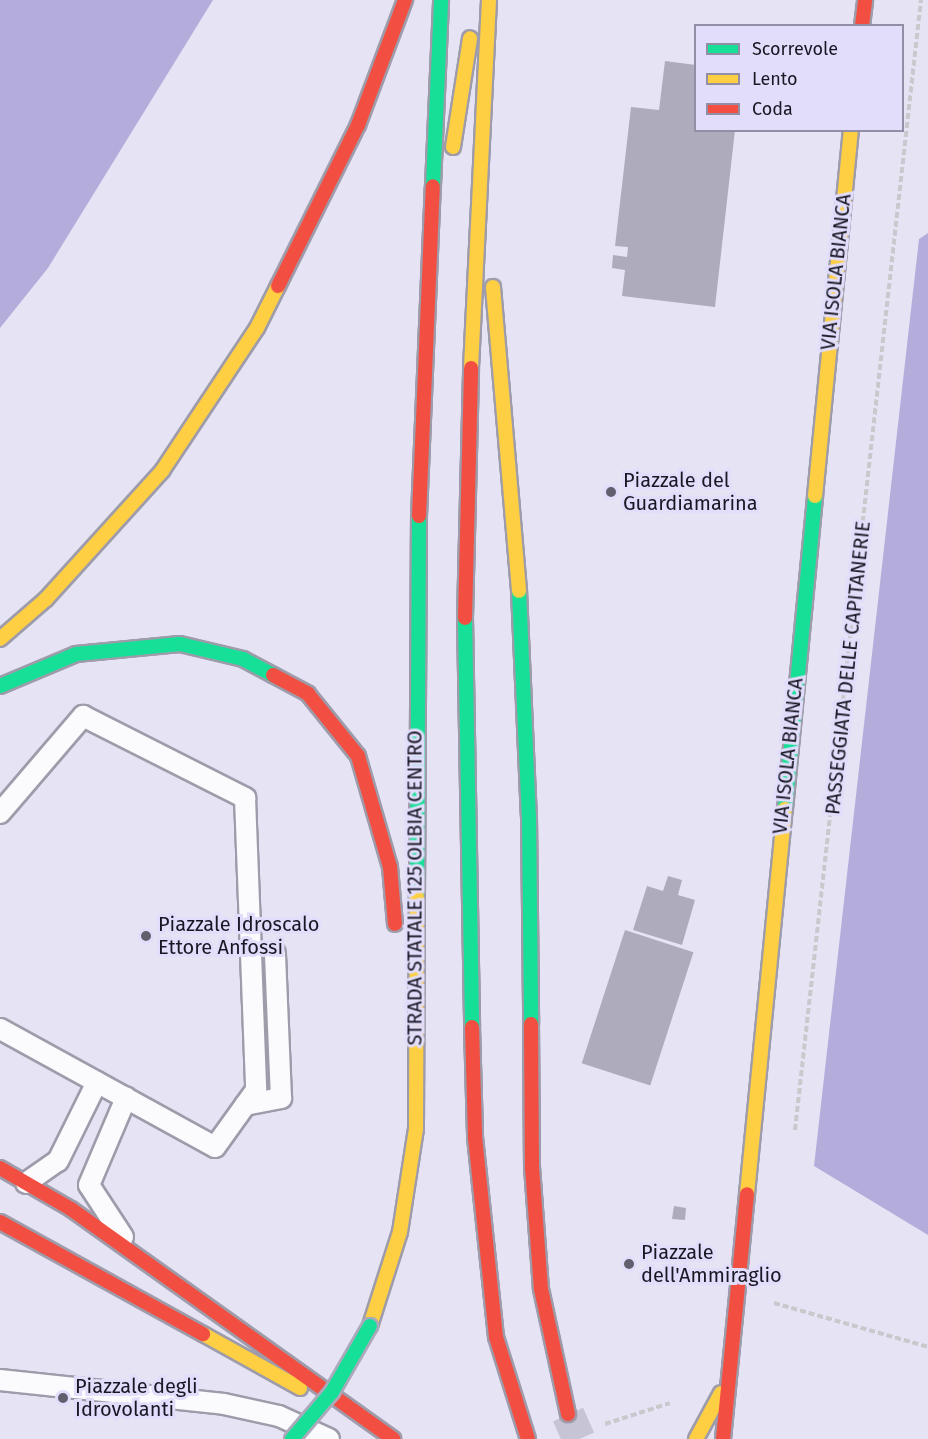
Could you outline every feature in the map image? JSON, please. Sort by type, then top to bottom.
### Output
[{"type":"main road","points":[[0,639],[46,598],[162,471],[257,328],[358,125],[405,0]]},
{"type":"main road","name":"STRADA STATALE 125 OLBIA CENTRO","points":[[292,1439],[332,1392],[370,1326],[400,1232],[416,1129],[414,755],[428,306],[441,0]]},
{"type":"main road","name":"STRADA STATALE 125 OLBIA CENTRO","points":[[428,306],[476,0]]},
{"type":"main road","points":[[489,0],[467,439],[464,737],[475,1137],[496,1337],[528,1439]]},
{"type":"main road","points":[[862,24],[865,0]]},
{"type":"main road","name":"VIA ISOLA BIANCA","points":[[723,1439],[851,132]]},
{"type":"main road","points":[[483,151],[517,530],[529,816],[532,1167],[541,1289],[568,1414]]},
{"type":"main road","points":[[0,686],[76,654],[180,644],[243,659],[308,694],[358,756],[390,867],[397,936]]},
{"type":"main road","points":[[401,982],[416,1129]]},
{"type":"main road","points":[[0,1168],[26,1182],[132,1252],[392,1439]]},
{"type":"main road","points":[[0,1222],[392,1439]]},
{"type":"main road","name":"VIA ISOLA BIANCA","points":[[696,1439],[728,1381]]},
{"type":"lane","points":[[0,813],[83,716],[245,798],[256,1090],[214,1147],[0,1029]]},
{"type":"lane","points":[[245,1105],[281,1098],[275,953]]},
{"type":"lane","points":[[26,1182],[58,1161],[97,1082]]},
{"type":"lane","points":[[126,1098],[89,1185],[132,1252]]},
{"type":"lane","points":[[0,1380],[224,1404],[279,1416],[329,1439]]},
{"type":"path","name":"PASSEGGIATA DELLE CAPITANERIE","points":[[794,1143],[921,0]]},
{"type":"path","points":[[768,1301],[928,1347]]},
{"type":"path","points":[[594,1428],[673,1402]]},
{"type":"shaded area","points":[[0,0],[213,0],[48,268],[0,328]]},
{"type":"shaded area","points":[[928,233],[928,1235],[814,1166],[919,239]]},
{"type":"building","points":[[665,61],[694,65],[694,132],[735,132],[715,307],[622,296],[625,270],[612,268],[613,255],[627,257],[628,247],[615,246],[631,107],[659,110]]},
{"type":"building","points":[[668,876],[682,880],[678,895],[695,900],[682,945],[633,930],[647,886],[663,891]]},
{"type":"building","points":[[625,930],[693,952],[650,1085],[582,1063]]},
{"type":"building","points":[[674,1206],[686,1208],[685,1220],[672,1219]]},
{"type":"tunnel","points":[[568,1414],[579,1439]]},
{"type":"traffic: fast","points":[[433,186],[441,0]]},
{"type":"traffic: fast","points":[[785,809],[815,496]]},
{"type":"traffic: fast","points":[[417,896],[419,516]]},
{"type":"traffic: fast","points":[[519,591],[529,816],[531,1024]]},
{"type":"traffic: fast","points":[[465,618],[472,1027]]},
{"type":"traffic: fast","points":[[0,686],[76,654],[180,644],[243,659],[273,675]]},
{"type":"traffic: fast","points":[[292,1439],[332,1392],[370,1326]]},
{"type":"traffic: slow","points":[[471,368],[489,0]]},
{"type":"traffic: slow","points":[[453,147],[470,38]]},
{"type":"traffic: slow","points":[[815,496],[851,132]]},
{"type":"traffic: slow","points":[[0,639],[46,599],[162,471],[257,328],[278,286]]},
{"type":"traffic: slow","points":[[493,287],[519,591]]},
{"type":"traffic: slow","points":[[747,1194],[785,809]]},
{"type":"traffic: slow","points":[[370,1326],[400,1232],[416,1129],[417,896]]},
{"type":"traffic: slow","points":[[203,1334],[300,1388]]},
{"type":"traffic: slow","points":[[696,1439],[721,1393]]},
{"type":"traffic: jam","points":[[278,286],[358,125],[405,0]]},
{"type":"traffic: jam","points":[[862,24],[865,0]]},
{"type":"traffic: jam","points":[[419,516],[433,186]]},
{"type":"traffic: jam","points":[[465,618],[471,368]]},
{"type":"traffic: jam","points":[[273,675],[308,694],[358,756],[390,867],[395,924]]},
{"type":"traffic: jam","points":[[531,1024],[532,1167],[541,1289],[568,1414]]},
{"type":"traffic: jam","points":[[472,1027],[475,1137],[496,1337],[528,1439]]},
{"type":"traffic: jam","points":[[0,1168],[71,1209],[393,1439]]},
{"type":"traffic: jam","points":[[723,1439],[747,1194]]},
{"type":"traffic: jam","points":[[0,1222],[203,1334]]},
{"type":"place","name":"Piazzale del Guardiamarina","points":[[611,492]]},
{"type":"place","name":"Piazzale Idroscalo Ettore Anfossi","points":[[146,936]]},
{"type":"place","name":"Piazzale dell'Ammiraglio","points":[[629,1264]]},
{"type":"place","name":"Piazzale degli Idrovolanti","points":[[63,1398]]}]
